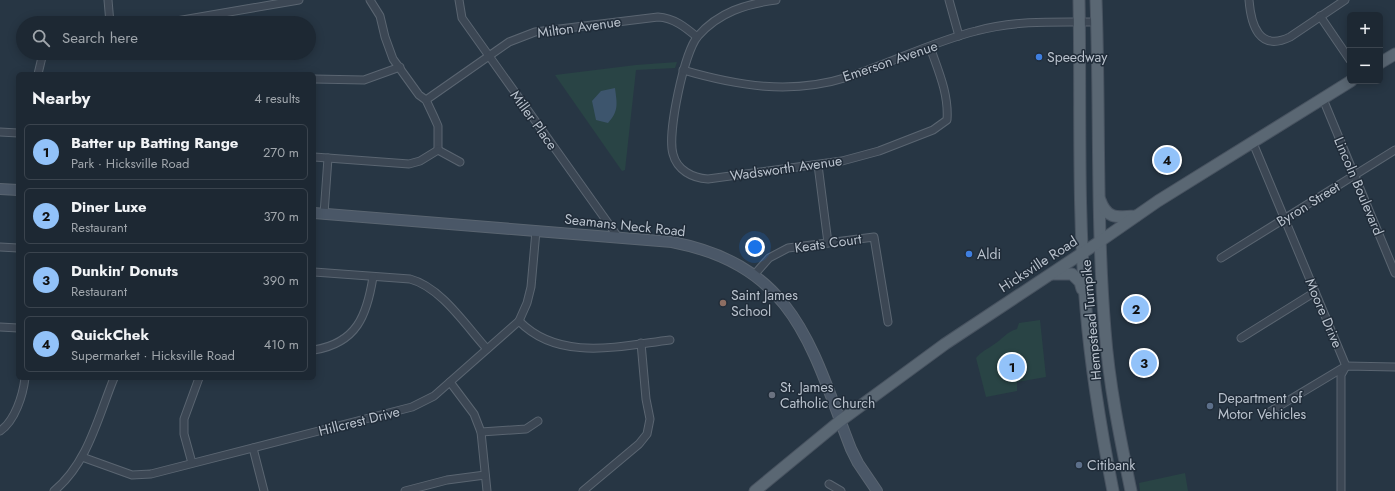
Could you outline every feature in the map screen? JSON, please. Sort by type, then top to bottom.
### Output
[{"type":"main road","name":"Hempstead Turnpike","points":[[1078,0],[1082,253],[1086,309],[1101,433],[1113,491]]},
{"type":"main road","name":"Hempstead Turnpike","points":[[1096,0],[1099,242],[1106,344],[1116,412],[1132,491]]},
{"type":"main road","points":[[1383,62],[1394,57]]},
{"type":"main road","name":"Hicksville Road","points":[[756,491],[840,421],[945,344],[1136,216],[1347,84]]},
{"type":"main road","points":[[0,189],[16,190]]},
{"type":"main road","points":[[1099,198],[1103,208],[1108,214],[1115,217],[1136,216]]},
{"type":"main road","name":"Seamans Neck Road","points":[[319,213],[672,242],[696,246],[730,261],[754,275],[772,289],[798,321],[813,351],[858,463],[874,490]]},
{"type":"main road","points":[[1049,275],[1066,273],[1076,277],[1082,288],[1086,309]]},
{"type":"street","points":[[108,0],[109,16]]},
{"type":"street","points":[[206,16],[300,0]]},
{"type":"street","points":[[370,0],[380,16],[389,50],[419,95],[426,100],[438,126],[438,150]]},
{"type":"street","name":"Miller Place","points":[[459,0],[462,18],[618,237]]},
{"type":"street","points":[[697,37],[710,24],[733,10],[754,3],[776,0]]},
{"type":"street","points":[[949,0],[959,36]]},
{"type":"street","points":[[1249,0],[1252,22],[1255,30],[1269,40],[1282,40],[1345,0]]},
{"type":"street","points":[[1320,16],[1347,56]]},
{"type":"street","name":"Milton Avenue","points":[[426,100],[508,42],[535,32],[666,17],[678,22],[697,37]]},
{"type":"street","name":"Emerson Avenue","points":[[683,70],[736,84],[766,87],[791,87],[817,84],[846,77],[959,36],[990,27],[1044,22],[1097,22]]},
{"type":"street","name":"Wadsworth Avenue","points":[[697,37],[679,82],[672,148],[677,164],[686,173],[695,177],[708,179],[842,161],[879,151],[933,130],[947,120],[948,109],[941,76],[930,47]]},
{"type":"street","points":[[38,72],[41,60]]},
{"type":"street","points":[[316,79],[364,80],[400,67]]},
{"type":"street","name":"Lincoln Boulevard","points":[[1323,99],[1395,273]]},
{"type":"street","points":[[0,132],[16,133]]},
{"type":"street","name":"Moore Drive","points":[[1253,143],[1346,366],[1341,375],[1341,491]]},
{"type":"street","points":[[316,157],[409,164],[420,161],[438,150]]},
{"type":"street","points":[[438,150],[460,162]]},
{"type":"street","name":"Byron Street","points":[[1221,258],[1395,150]]},
{"type":"street","points":[[319,213],[328,158]]},
{"type":"street","points":[[818,165],[828,243]]},
{"type":"street","name":"Hillcrest Drive","points":[[82,457],[132,475],[151,474],[412,407],[425,401],[450,382],[519,321],[527,303],[531,287],[536,231]]},
{"type":"street","name":"Keats Court","points":[[754,275],[775,253],[788,248],[874,237],[888,322]]},
{"type":"street","points":[[0,247],[16,248]]},
{"type":"street","points":[[316,272],[410,279],[427,286],[443,300],[487,349]]},
{"type":"street","points":[[316,349],[337,343],[351,333],[362,319],[367,308],[373,277]]},
{"type":"street","points":[[1241,338],[1315,292]]},
{"type":"street","points":[[519,321],[534,335],[571,347],[589,349],[670,340]]},
{"type":"street","points":[[0,327],[16,328]]},
{"type":"street","points":[[583,491],[640,444],[648,434],[650,419],[646,399],[641,343]]},
{"type":"street","points":[[1266,414],[1346,366],[1395,367]]},
{"type":"street","points":[[0,431],[12,417],[19,401],[24,380]]},
{"type":"street","points":[[54,491],[72,473],[82,457],[113,380]]},
{"type":"street","points":[[192,464],[183,426],[188,405],[198,380]]},
{"type":"street","points":[[450,382],[474,414],[481,432],[487,491]]},
{"type":"street","points":[[481,432],[526,429],[538,421]]},
{"type":"street","points":[[253,448],[264,491]]},
{"type":"street","points":[[405,491],[447,480],[485,475]]},
{"type":"street","points":[[829,484],[842,491]]},
{"type":"green space","points":[[677,62],[675,68],[636,70],[625,170],[622,171],[555,75],[636,65]]},
{"type":"green space","points":[[1040,320],[1046,377],[1017,382],[1017,391],[986,397],[976,358],[1007,334],[1017,329],[1019,323]]},
{"type":"green space","points":[[1185,473],[1188,491],[1140,491],[1139,483]]},
{"type":"water","points":[[615,88],[617,103],[616,111],[612,119],[608,123],[596,120],[592,101],[601,91]]},
{"type":"place","name":"Speedway","points":[[1039,57]]},
{"type":"place","name":"QuickChek","points":[[1167,160]]},
{"type":"place","name":"Aldi","points":[[969,254]]},
{"type":"place","name":"Saint James School","points":[[723,303]]},
{"type":"place","name":"Diner Luxe","points":[[1136,309]]},
{"type":"place","name":"Dunkin' Donuts","points":[[1144,363]]},
{"type":"place","name":"Batter up Batting Range","points":[[1012,367]]},
{"type":"place","name":"St. James Catholic Church","points":[[772,395]]},
{"type":"place","name":"Department of Motor Vehicles","points":[[1210,406]]},
{"type":"place","name":"Citibank","points":[[1079,465]]}]
